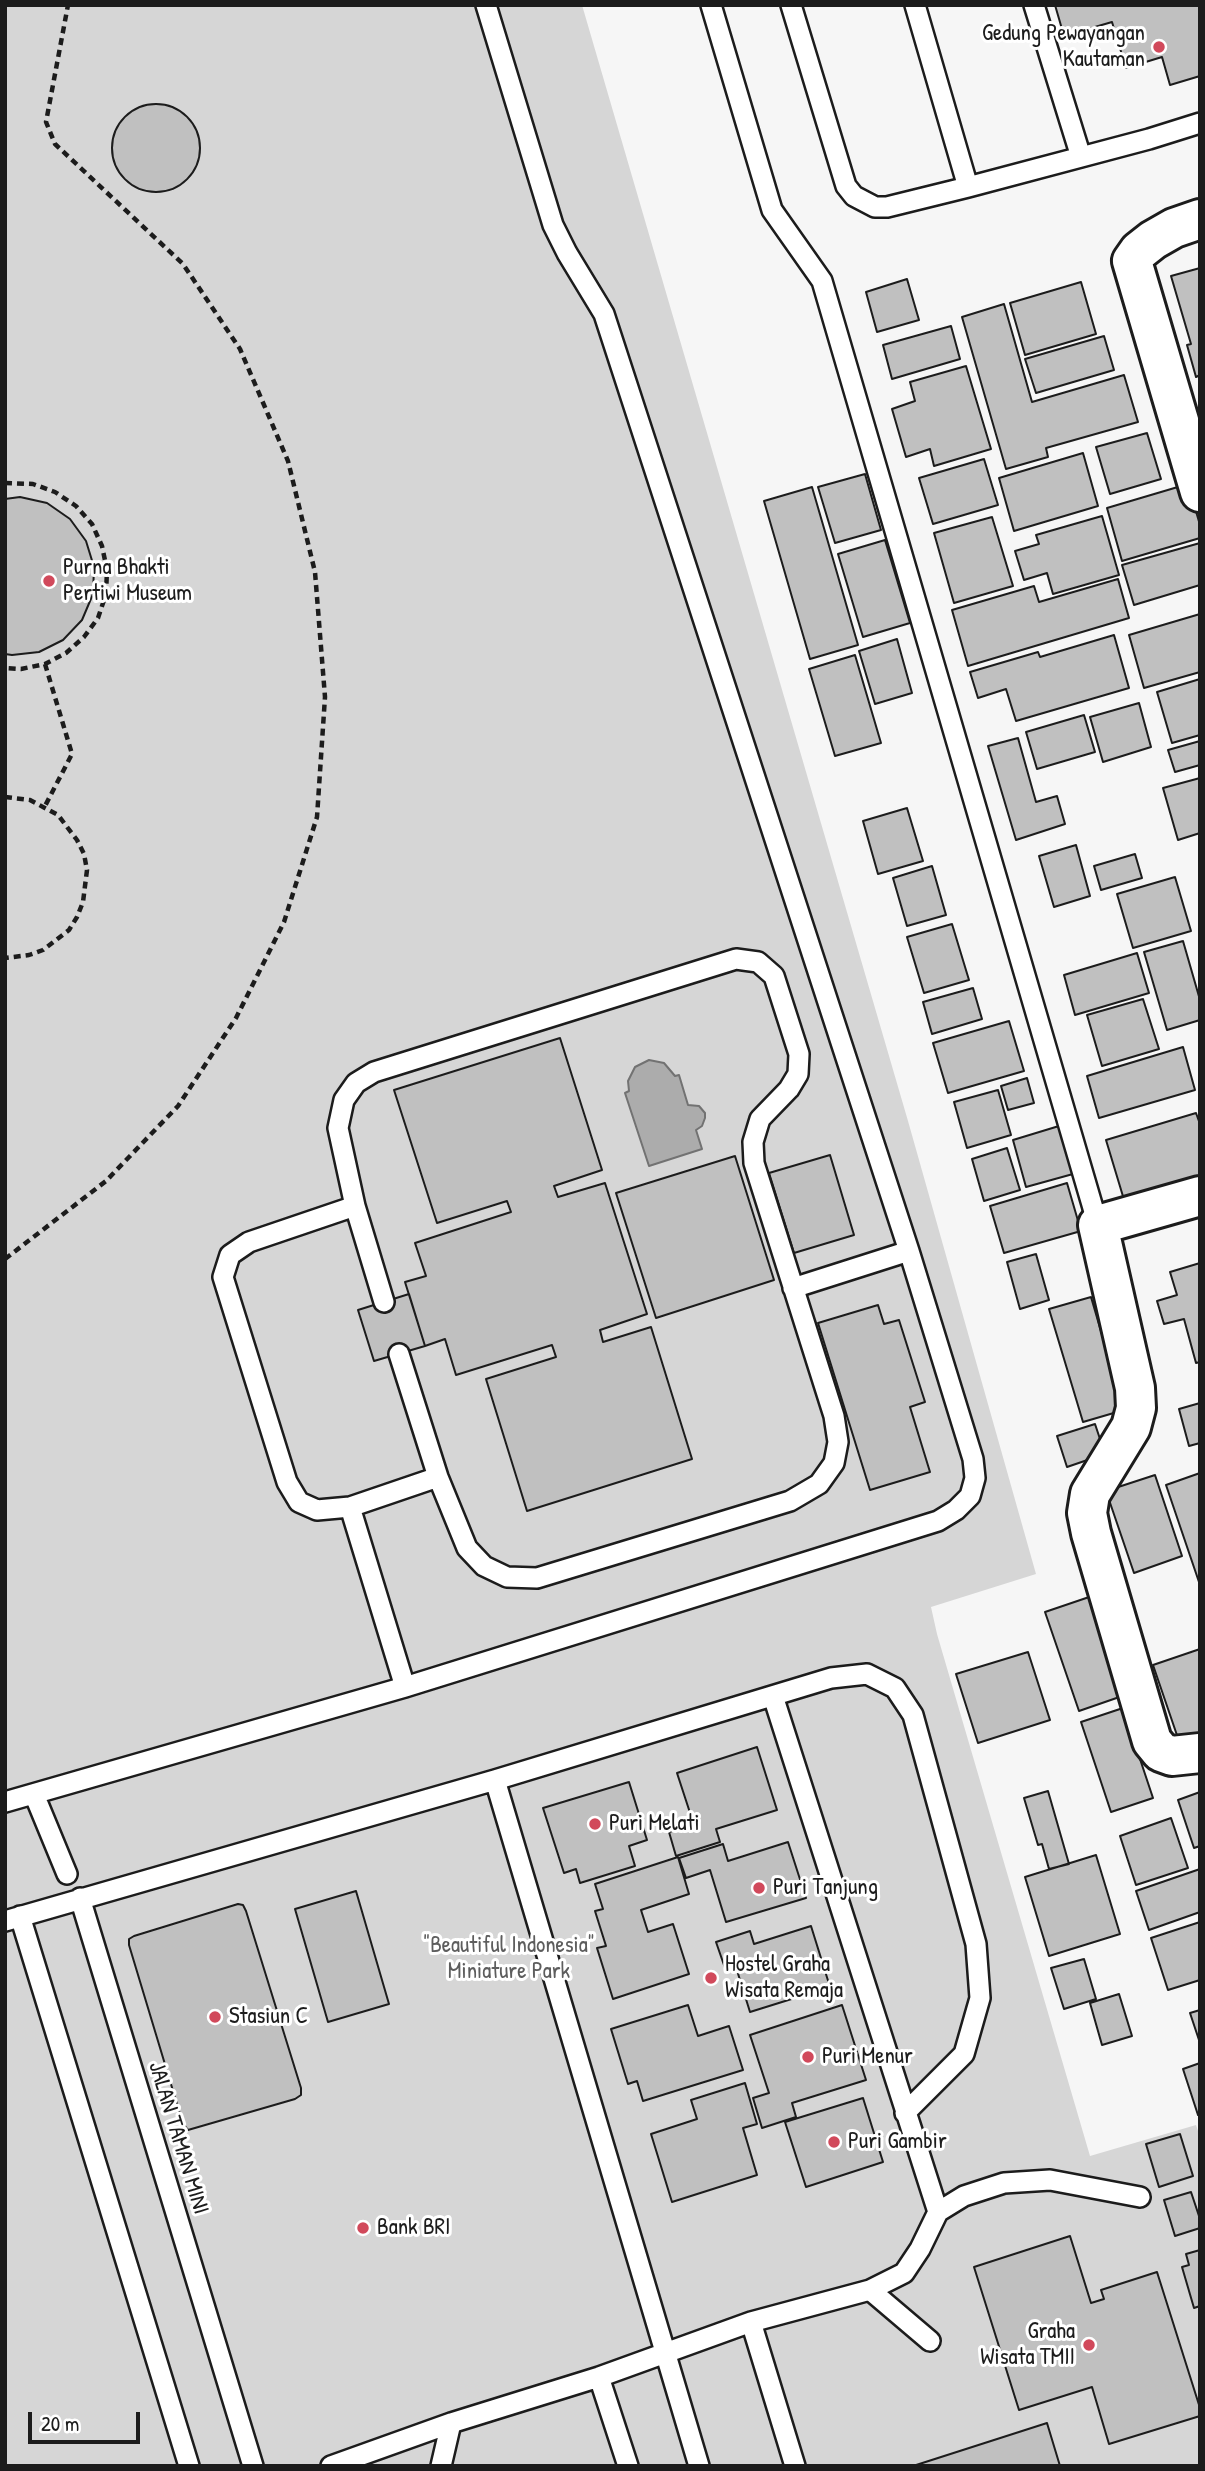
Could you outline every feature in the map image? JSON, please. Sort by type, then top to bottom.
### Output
[{"type":"street","points":[[1200,219],[1174,228],[1139,251],[1132,261],[1200,492]]},
{"type":"street","points":[[1200,1196],[1098,1225],[1135,1388],[1136,1408],[1131,1427],[1090,1494],[1087,1513],[1152,1741],[1161,1752],[1172,1756],[1200,1753]]},
{"type":"lane","points":[[5,1802],[405,1687],[938,1521],[956,1510],[970,1496],[975,1478],[973,1459],[909,1251],[604,314],[553,225],[486,5]]},
{"type":"lane","points":[[711,5],[772,210],[822,281],[1098,1225]]},
{"type":"lane","points":[[791,5],[846,186],[854,196],[875,207],[887,207],[968,187],[1200,123]]},
{"type":"lane","points":[[915,5],[968,187]]},
{"type":"lane","points":[[1034,5],[1081,157]]},
{"type":"lane","points":[[384,1302],[355,1206],[338,1128],[344,1100],[356,1083],[374,1072],[736,959],[758,962],[774,976],[799,1054],[798,1074],[789,1089],[760,1119],[753,1142],[754,1163],[834,1416],[838,1442],[834,1464],[819,1484],[790,1501],[537,1578],[507,1577],[484,1566],[467,1548],[438,1477],[399,1354]]},
{"type":"lane","points":[[355,1206],[249,1242],[230,1255],[223,1277],[287,1482],[299,1502],[317,1510],[349,1507],[438,1477]]},
{"type":"lane","points":[[793,1288],[909,1251]]},
{"type":"lane","points":[[349,1507],[405,1687]]},
{"type":"lane","points":[[189,2466],[13,1918],[495,1780],[831,1678],[867,1674],[895,1688],[913,1715],[976,1944],[980,1998],[964,2054],[905,2113]]},
{"type":"lane","points":[[773,1696],[938,2212]]},
{"type":"lane","points":[[495,1780],[699,2466]]},
{"type":"lane","points":[[34,1794],[67,1874]]},
{"type":"lane","name":"JALAN TAMAN MINI","points":[[80,1898],[253,2466]]},
{"type":"lane","points":[[331,2466],[451,2423],[599,2377],[751,2322],[870,2290],[904,2273],[920,2249],[938,2212],[964,2196],[1004,2183],[1050,2180],[1140,2197]]},
{"type":"lane","points":[[870,2290],[930,2341]]},
{"type":"lane","points":[[751,2322],[795,2466]]},
{"type":"lane","points":[[599,2377],[628,2466]]},
{"type":"lane","points":[[441,2466],[451,2423]]},
{"type":"path","points":[[5,1259],[106,1181],[178,1106],[236,1018],[284,922],[317,817],[325,697],[315,572],[288,461],[240,349],[183,264],[55,144],[46,122],[68,5]]},
{"type":"path","points":[[5,483],[33,484],[55,492],[76,506],[92,524],[102,546],[107,570],[106,594],[98,618],[84,637],[66,653],[44,664],[21,669],[5,668]]},
{"type":"path","points":[[44,664],[72,754],[45,806]]},
{"type":"path","points":[[5,797],[30,800],[45,806],[69,826],[84,854],[87,878],[78,916],[57,941],[29,955],[5,958]]},
{"type":"green space","name":"\"Beautiful Indonesia\" Miniature Park","points":[[5,5],[582,5],[908,1121],[1036,1574],[931,1607],[937,1634],[1090,2156],[1196,2125],[1200,2137],[1200,2466],[5,2466]]},
{"type":"shaded area","points":[[649,1060],[664,1063],[675,1076],[679,1075],[688,1105],[699,1106],[705,1113],[705,1118],[702,1126],[696,1130],[702,1149],[649,1166],[625,1093],[629,1091],[628,1081],[635,1067]]},
{"type":"building","name":"Gedung Pewayangan Kautaman","points":[[1055,5],[1200,5],[1200,76],[1170,85],[1162,57],[1126,68],[1112,22],[1064,36]]},
{"type":"building","points":[[147,104],[165,104],[181,111],[193,123],[200,139],[200,157],[193,173],[181,185],[165,192],[147,192],[131,185],[119,173],[112,157],[112,139],[119,123],[131,111]]},
{"type":"building","points":[[1200,268],[1200,375],[1196,377],[1187,345],[1191,344],[1171,276]]},
{"type":"building","points":[[907,279],[919,320],[877,332],[866,292]]},
{"type":"building","points":[[1081,282],[1096,334],[1025,355],[1010,303]]},
{"type":"building","points":[[1004,304],[1032,402],[1124,375],[1138,422],[1046,448],[1048,457],[1006,469],[962,317]]},
{"type":"building","points":[[951,326],[960,359],[892,379],[883,345]]},
{"type":"building","points":[[1104,336],[1114,370],[1036,393],[1025,359]]},
{"type":"building","points":[[966,366],[991,449],[934,466],[930,449],[906,457],[892,409],[915,401],[910,382]]},
{"type":"building","points":[[1147,433],[1161,479],[1110,494],[1096,447]]},
{"type":"building","points":[[1083,453],[1098,506],[1014,531],[999,478]]},
{"type":"building","points":[[984,459],[998,505],[933,524],[919,478]]},
{"type":"building","points":[[865,474],[881,530],[835,543],[818,487]]},
{"type":"building","points":[[1188,484],[1200,525],[1200,538],[1122,561],[1107,508]]},
{"type":"building","points":[[812,487],[858,645],[810,659],[764,501]]},
{"type":"building","name":"Purna Bhakti Pertiwi Museum","points":[[20,497],[47,503],[70,519],[86,541],[94,567],[93,594],[82,620],[63,640],[39,652],[12,655],[5,654],[5,499]]},
{"type":"building","points":[[1102,516],[1119,575],[1053,594],[1047,573],[1024,580],[1015,551],[1039,544],[1036,535]]},
{"type":"building","points":[[992,517],[1013,586],[954,603],[934,533]]},
{"type":"building","points":[[885,540],[910,623],[863,637],[838,554]]},
{"type":"building","points":[[1200,543],[1200,585],[1134,605],[1122,565]]},
{"type":"building","points":[[1118,579],[1129,618],[968,666],[952,610],[1034,586],[1039,602]]},
{"type":"building","points":[[1200,614],[1200,672],[1144,688],[1129,635]]},
{"type":"building","points":[[1114,635],[1129,688],[1016,721],[1006,689],[978,698],[970,672],[1038,652],[1040,657]]},
{"type":"building","points":[[897,639],[912,693],[875,704],[859,651]]},
{"type":"building","points":[[855,655],[881,743],[835,756],[809,669]]},
{"type":"building","points":[[1200,679],[1200,735],[1172,743],[1157,692]]},
{"type":"building","points":[[1139,703],[1151,747],[1103,762],[1090,717]]},
{"type":"building","points":[[1084,715],[1095,752],[1037,769],[1026,732]]},
{"type":"building","points":[[1018,738],[1036,802],[1057,796],[1065,824],[1016,840],[988,746]]},
{"type":"building","points":[[1200,741],[1200,765],[1175,772],[1168,750]]},
{"type":"building","points":[[1200,778],[1200,833],[1178,840],[1163,788]]},
{"type":"building","points":[[907,808],[923,861],[878,874],[863,821]]},
{"type":"building","points":[[1076,845],[1090,896],[1054,907],[1039,856]]},
{"type":"building","points":[[1135,854],[1142,878],[1101,890],[1094,866]]},
{"type":"building","points":[[932,866],[946,915],[907,926],[893,878]]},
{"type":"building","points":[[1175,877],[1191,931],[1133,948],[1117,894]]},
{"type":"building","points":[[952,924],[969,980],[924,993],[907,937]]},
{"type":"building","points":[[1183,941],[1200,1000],[1200,1020],[1167,1030],[1144,952]]},
{"type":"building","points":[[1137,953],[1149,993],[1075,1015],[1064,975]]},
{"type":"building","points":[[973,988],[982,1019],[932,1034],[923,1002]]},
{"type":"building","points":[[1143,999],[1159,1049],[1102,1066],[1087,1015]]},
{"type":"building","points":[[1009,1021],[1024,1071],[948,1093],[933,1043]]},
{"type":"building","points":[[560,1038],[602,1170],[554,1186],[558,1197],[605,1183],[647,1314],[600,1330],[603,1342],[651,1327],[692,1459],[527,1511],[486,1379],[556,1357],[552,1345],[456,1375],[445,1339],[425,1346],[405,1282],[426,1276],[415,1243],[511,1212],[507,1201],[437,1223],[394,1090]]},
{"type":"building","points":[[1183,1047],[1195,1090],[1099,1118],[1087,1076]]},
{"type":"building","points":[[1027,1078],[1034,1103],[1008,1110],[1001,1086]]},
{"type":"building","points":[[998,1090],[1011,1135],[967,1148],[954,1102]]},
{"type":"building","points":[[1196,1113],[1200,1124],[1200,1180],[1125,1203],[1106,1140]]},
{"type":"building","points":[[1059,1126],[1073,1174],[1026,1187],[1013,1140]]},
{"type":"building","points":[[1007,1148],[1020,1190],[984,1201],[972,1159]]},
{"type":"building","points":[[830,1155],[854,1235],[794,1253],[769,1173]]},
{"type":"building","points":[[735,1156],[774,1280],[656,1318],[616,1193]]},
{"type":"building","points":[[1067,1183],[1081,1231],[1004,1253],[990,1206]]},
{"type":"building","points":[[1036,1254],[1049,1300],[1020,1309],[1007,1262]]},
{"type":"building","points":[[1200,1263],[1200,1362],[1196,1363],[1184,1319],[1164,1324],[1157,1301],[1177,1295],[1170,1272]]},
{"type":"building","points":[[409,1294],[425,1346],[374,1361],[358,1310]]},
{"type":"building","points":[[1091,1297],[1124,1410],[1083,1422],[1049,1309]]},
{"type":"building","points":[[878,1305],[884,1324],[899,1320],[925,1402],[910,1407],[930,1472],[870,1490],[818,1323]]},
{"type":"building","points":[[1200,1403],[1200,1443],[1189,1446],[1179,1409]]},
{"type":"building","points":[[1095,1424],[1105,1454],[1067,1467],[1057,1436]]},
{"type":"building","points":[[1200,1473],[1200,1585],[1166,1485]]},
{"type":"building","points":[[1155,1475],[1182,1556],[1134,1573],[1106,1491]]},
{"type":"building","points":[[1098,1594],[1131,1693],[1079,1711],[1045,1612]]},
{"type":"building","points":[[1200,1649],[1200,1741],[1181,1747],[1153,1665]]},
{"type":"building","points":[[1028,1652],[1050,1720],[978,1743],[956,1674]]},
{"type":"building","points":[[1123,1708],[1153,1798],[1111,1812],[1081,1722]]},
{"type":"building","points":[[757,1747],[777,1810],[716,1829],[720,1842],[676,1856],[669,1832],[694,1825],[677,1773]]},
{"type":"building","name":"Puri Melati","points":[[629,1782],[647,1840],[629,1846],[635,1866],[580,1883],[576,1869],[564,1873],[543,1808]]},
{"type":"building","points":[[1048,1791],[1069,1864],[1049,1869],[1042,1844],[1038,1845],[1024,1798]]},
{"type":"building","points":[[1200,1792],[1200,1846],[1194,1848],[1178,1800]]},
{"type":"building","points":[[1171,1818],[1188,1868],[1136,1885],[1120,1836]]},
{"type":"building","name":"Puri Tanjung","points":[[788,1842],[806,1898],[726,1922],[710,1870],[686,1878],[679,1858],[723,1844],[728,1861]]},
{"type":"building","points":[[1096,1855],[1120,1934],[1049,1956],[1025,1877]]},
{"type":"building","points":[[678,1857],[689,1894],[641,1910],[648,1932],[673,1924],[689,1974],[613,1999],[597,1948],[606,1946],[595,1911],[603,1909],[595,1884]]},
{"type":"building","points":[[1200,1869],[1200,1912],[1149,1930],[1136,1891]]},
{"type":"building","points":[[356,1891],[389,2004],[328,2022],[295,1909]]},
{"type":"building","name":"Stasiun C","points":[[238,1904],[243,1905],[246,1911],[301,2095],[188,2130],[183,2124],[129,1939]]},
{"type":"building","points":[[1200,1922],[1200,1980],[1168,1990],[1151,1938]]},
{"type":"building","points":[[811,1926],[830,1987],[750,2012],[735,1964],[725,1968],[716,1942],[750,1931],[754,1944]]},
{"type":"building","points":[[1084,1959],[1096,1999],[1064,2009],[1051,1968]]},
{"type":"building","points":[[1119,1994],[1132,2036],[1102,2045],[1090,2003]]},
{"type":"building","points":[[688,2005],[698,2036],[729,2026],[743,2070],[643,2101],[637,2081],[628,2084],[611,2029]]},
{"type":"building","name":"Puri Menur","points":[[842,2005],[866,2080],[792,2103],[796,2117],[762,2128],[753,2098],[769,2093],[750,2035]]},
{"type":"building","points":[[1200,2010],[1200,2043],[1190,2013]]},
{"type":"building","points":[[1200,2063],[1200,2114],[1198,2115],[1183,2069]]},
{"type":"building","points":[[745,2083],[757,2124],[743,2128],[757,2175],[672,2202],[651,2134],[697,2119],[691,2100]]},
{"type":"building","name":"Puri Gambir","points":[[863,2098],[883,2162],[806,2187],[785,2122]]},
{"type":"building","points":[[1180,2134],[1193,2176],[1159,2187],[1146,2144]]},
{"type":"building","points":[[1191,2192],[1200,2219],[1200,2228],[1175,2236],[1164,2200]]},
{"type":"building","name":"Graha Wisata TMII","points":[[1070,2236],[1091,2303],[1104,2299],[1101,2290],[1157,2272],[1200,2408],[1200,2416],[1109,2444],[1092,2387],[1019,2410],[974,2267]]},
{"type":"building","points":[[1200,2250],[1200,2306],[1194,2308],[1182,2267],[1189,2265],[1186,2254]]},
{"type":"building","points":[[1047,2423],[1060,2466],[913,2466]]},
{"type":"place","name":"Gedung Pewayangan Kautaman","points":[[1159,47]]},
{"type":"place","name":"Purna Bhakti Pertiwi Museum","points":[[49,581]]},
{"type":"place","name":"Puri Melati","points":[[595,1824]]},
{"type":"place","name":"Puri Tanjung","points":[[759,1888]]},
{"type":"place","name":"Hostel Graha Wisata Remaja","points":[[711,1978]]},
{"type":"place","name":"Stasiun C","points":[[215,2017]]},
{"type":"place","name":"Puri Menur","points":[[808,2057]]},
{"type":"place","name":"Puri Gambir","points":[[834,2142]]},
{"type":"place","name":"Bank BRI","points":[[363,2228]]},
{"type":"place","name":"Graha Wisata TMII","points":[[1089,2345]]}]
